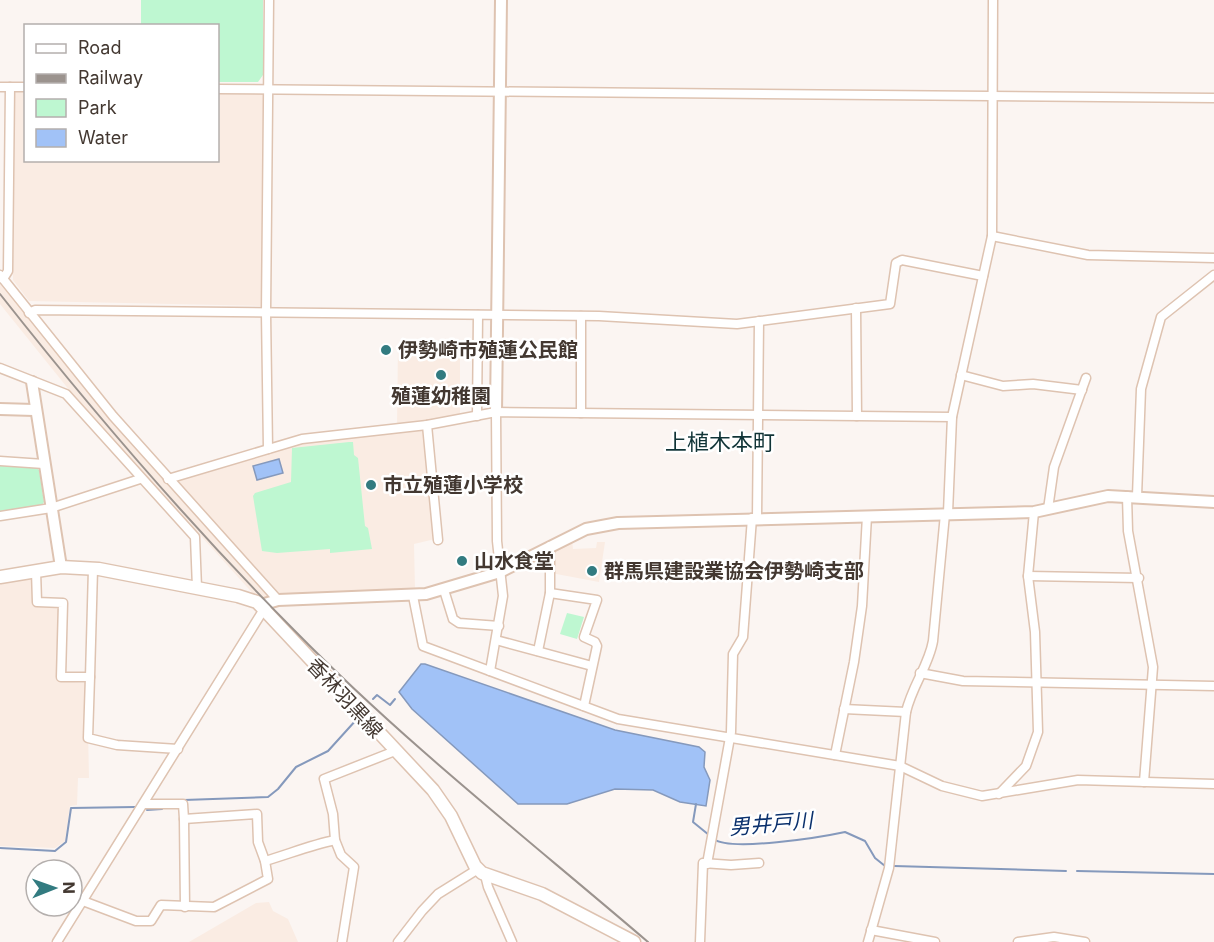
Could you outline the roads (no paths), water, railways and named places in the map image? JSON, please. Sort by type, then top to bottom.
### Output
[{"type":"main road","name":"香林羽黒線","points":[[0,578],[61,567],[93,569],[244,597],[263,607],[440,799],[459,829],[481,872]]},
{"type":"main road","points":[[481,872],[542,894],[634,942]]},
{"type":"street","points":[[268,449],[266,313],[270,0]]},
{"type":"street","points":[[490,671],[502,596],[497,541],[496,412],[501,0]]},
{"type":"street","points":[[868,942],[889,868],[906,712],[911,690],[931,653],[946,513],[952,417],[992,236],[993,0]]},
{"type":"street","points":[[0,87],[24,87]]},
{"type":"street","points":[[10,87],[8,271],[2,277],[28,313],[168,479],[278,600]]},
{"type":"street","points":[[219,89],[1214,98]]},
{"type":"street","points":[[992,236],[1088,255],[1214,258]]},
{"type":"street","points":[[28,313],[35,310],[581,316],[737,324],[891,304],[896,263],[902,260],[983,276]]},
{"type":"street","points":[[1144,782],[1153,667],[1139,578],[1128,531],[1141,389],[1161,317],[1214,275]]},
{"type":"street","points":[[856,308],[857,416]]},
{"type":"street","points":[[477,416],[478,315]]},
{"type":"street","points":[[581,316],[581,413]]},
{"type":"street","points":[[707,864],[729,738],[733,654],[743,637],[755,518],[759,321]]},
{"type":"street","points":[[0,368],[66,394],[195,537],[197,588]]},
{"type":"street","points":[[961,375],[1003,386],[1033,384],[1082,390]]},
{"type":"street","points":[[1048,509],[1054,467],[1086,378]]},
{"type":"street","points":[[32,381],[34,410],[61,567]]},
{"type":"street","points":[[0,409],[34,410]]},
{"type":"street","points":[[168,479],[303,439],[427,425],[496,412],[952,417]]},
{"type":"street","points":[[427,425],[438,540]]},
{"type":"street","points":[[0,461],[44,464]]},
{"type":"street","points":[[0,516],[51,508],[141,479]]},
{"type":"street","points":[[84,899],[263,607],[278,600],[413,596],[444,590],[500,572],[586,529],[618,523],[1034,512],[1100,497],[1132,496],[1214,502]]},
{"type":"street","points":[[999,794],[1026,766],[1038,732],[1035,632],[1028,576],[1034,512]]},
{"type":"street","points":[[835,755],[862,606],[867,516]]},
{"type":"street","points":[[538,651],[550,593],[550,546]]},
{"type":"street","points":[[93,569],[88,738],[117,745],[178,749]]},
{"type":"street","points":[[36,571],[37,602],[63,603],[61,677],[90,676]]},
{"type":"street","points":[[1028,576],[1139,578]]},
{"type":"street","points":[[444,590],[453,619],[459,623],[499,626]]},
{"type":"street","points":[[550,593],[597,600],[584,637],[595,642],[597,646],[584,706]]},
{"type":"street","points":[[413,596],[423,646],[618,718],[900,766],[942,786],[982,796],[1078,780],[1214,784]]},
{"type":"street","points":[[496,640],[592,666]]},
{"type":"street","points":[[920,673],[963,681],[1214,686]]},
{"type":"street","points":[[844,710],[906,712]]},
{"type":"street","points":[[342,942],[354,867],[341,855],[335,840],[333,814],[324,778],[395,751]]},
{"type":"street","points":[[144,804],[183,804],[184,907]]},
{"type":"street","points":[[84,901],[136,921],[151,921],[161,905],[214,907],[268,879],[265,861],[258,842],[257,814],[184,819]]},
{"type":"street","points":[[265,861],[303,850],[312,844],[335,840]]},
{"type":"street","points":[[700,942],[703,863],[731,866],[759,863]]},
{"type":"street","points":[[398,942],[438,894],[481,872],[512,942]]},
{"type":"street","points":[[57,942],[72,918]]},
{"type":"street","points":[[872,930],[935,942]]},
{"type":"street","points":[[1018,942],[1054,937],[1085,942]]},
{"type":"water","points":[[279,459],[283,473],[257,480],[253,466]]},
{"type":"water","points":[[421,664],[615,730],[699,747],[705,752],[704,767],[710,780],[706,806],[680,802],[653,790],[615,789],[567,804],[518,804],[412,709],[399,692]]},
{"type":"waterway","name":"男井戸川","points":[[373,699],[377,695],[390,705],[395,699]]},
{"type":"waterway","name":"男井戸川","points":[[184,800],[268,797],[278,789],[296,767],[328,751],[357,719]]},
{"type":"waterway","name":"男井戸川","points":[[696,804],[693,822],[709,835]]},
{"type":"waterway","name":"男井戸川","points":[[0,848],[55,851],[66,842],[71,808],[135,807]]},
{"type":"waterway","name":"男井戸川","points":[[147,810],[162,809]]},
{"type":"waterway","name":"男井戸川","points":[[714,839],[723,843],[756,844],[845,832],[865,841],[875,858],[885,866]]},
{"type":"waterway","name":"男井戸川","points":[[894,866],[1066,871]]},
{"type":"waterway","name":"男井戸川","points":[[1077,871],[1214,874]]},
{"type":"railway","points":[[0,294],[143,467],[295,631],[424,752],[648,942]]},
{"type":"place","name":"伊勢崎市殖蓮公民館","points":[[386,350]]},
{"type":"place","name":"殖蓮幼稚園","points":[[441,375]]},
{"type":"place","name":"市立殖蓮小学校","points":[[371,485]]},
{"type":"place","name":"山水食堂","points":[[462,561]]},
{"type":"place","name":"群馬県建設業協会伊勢崎支部","points":[[592,571]]},
{"type":"district","name":"上植木本町","points":[[720,442]]}]
